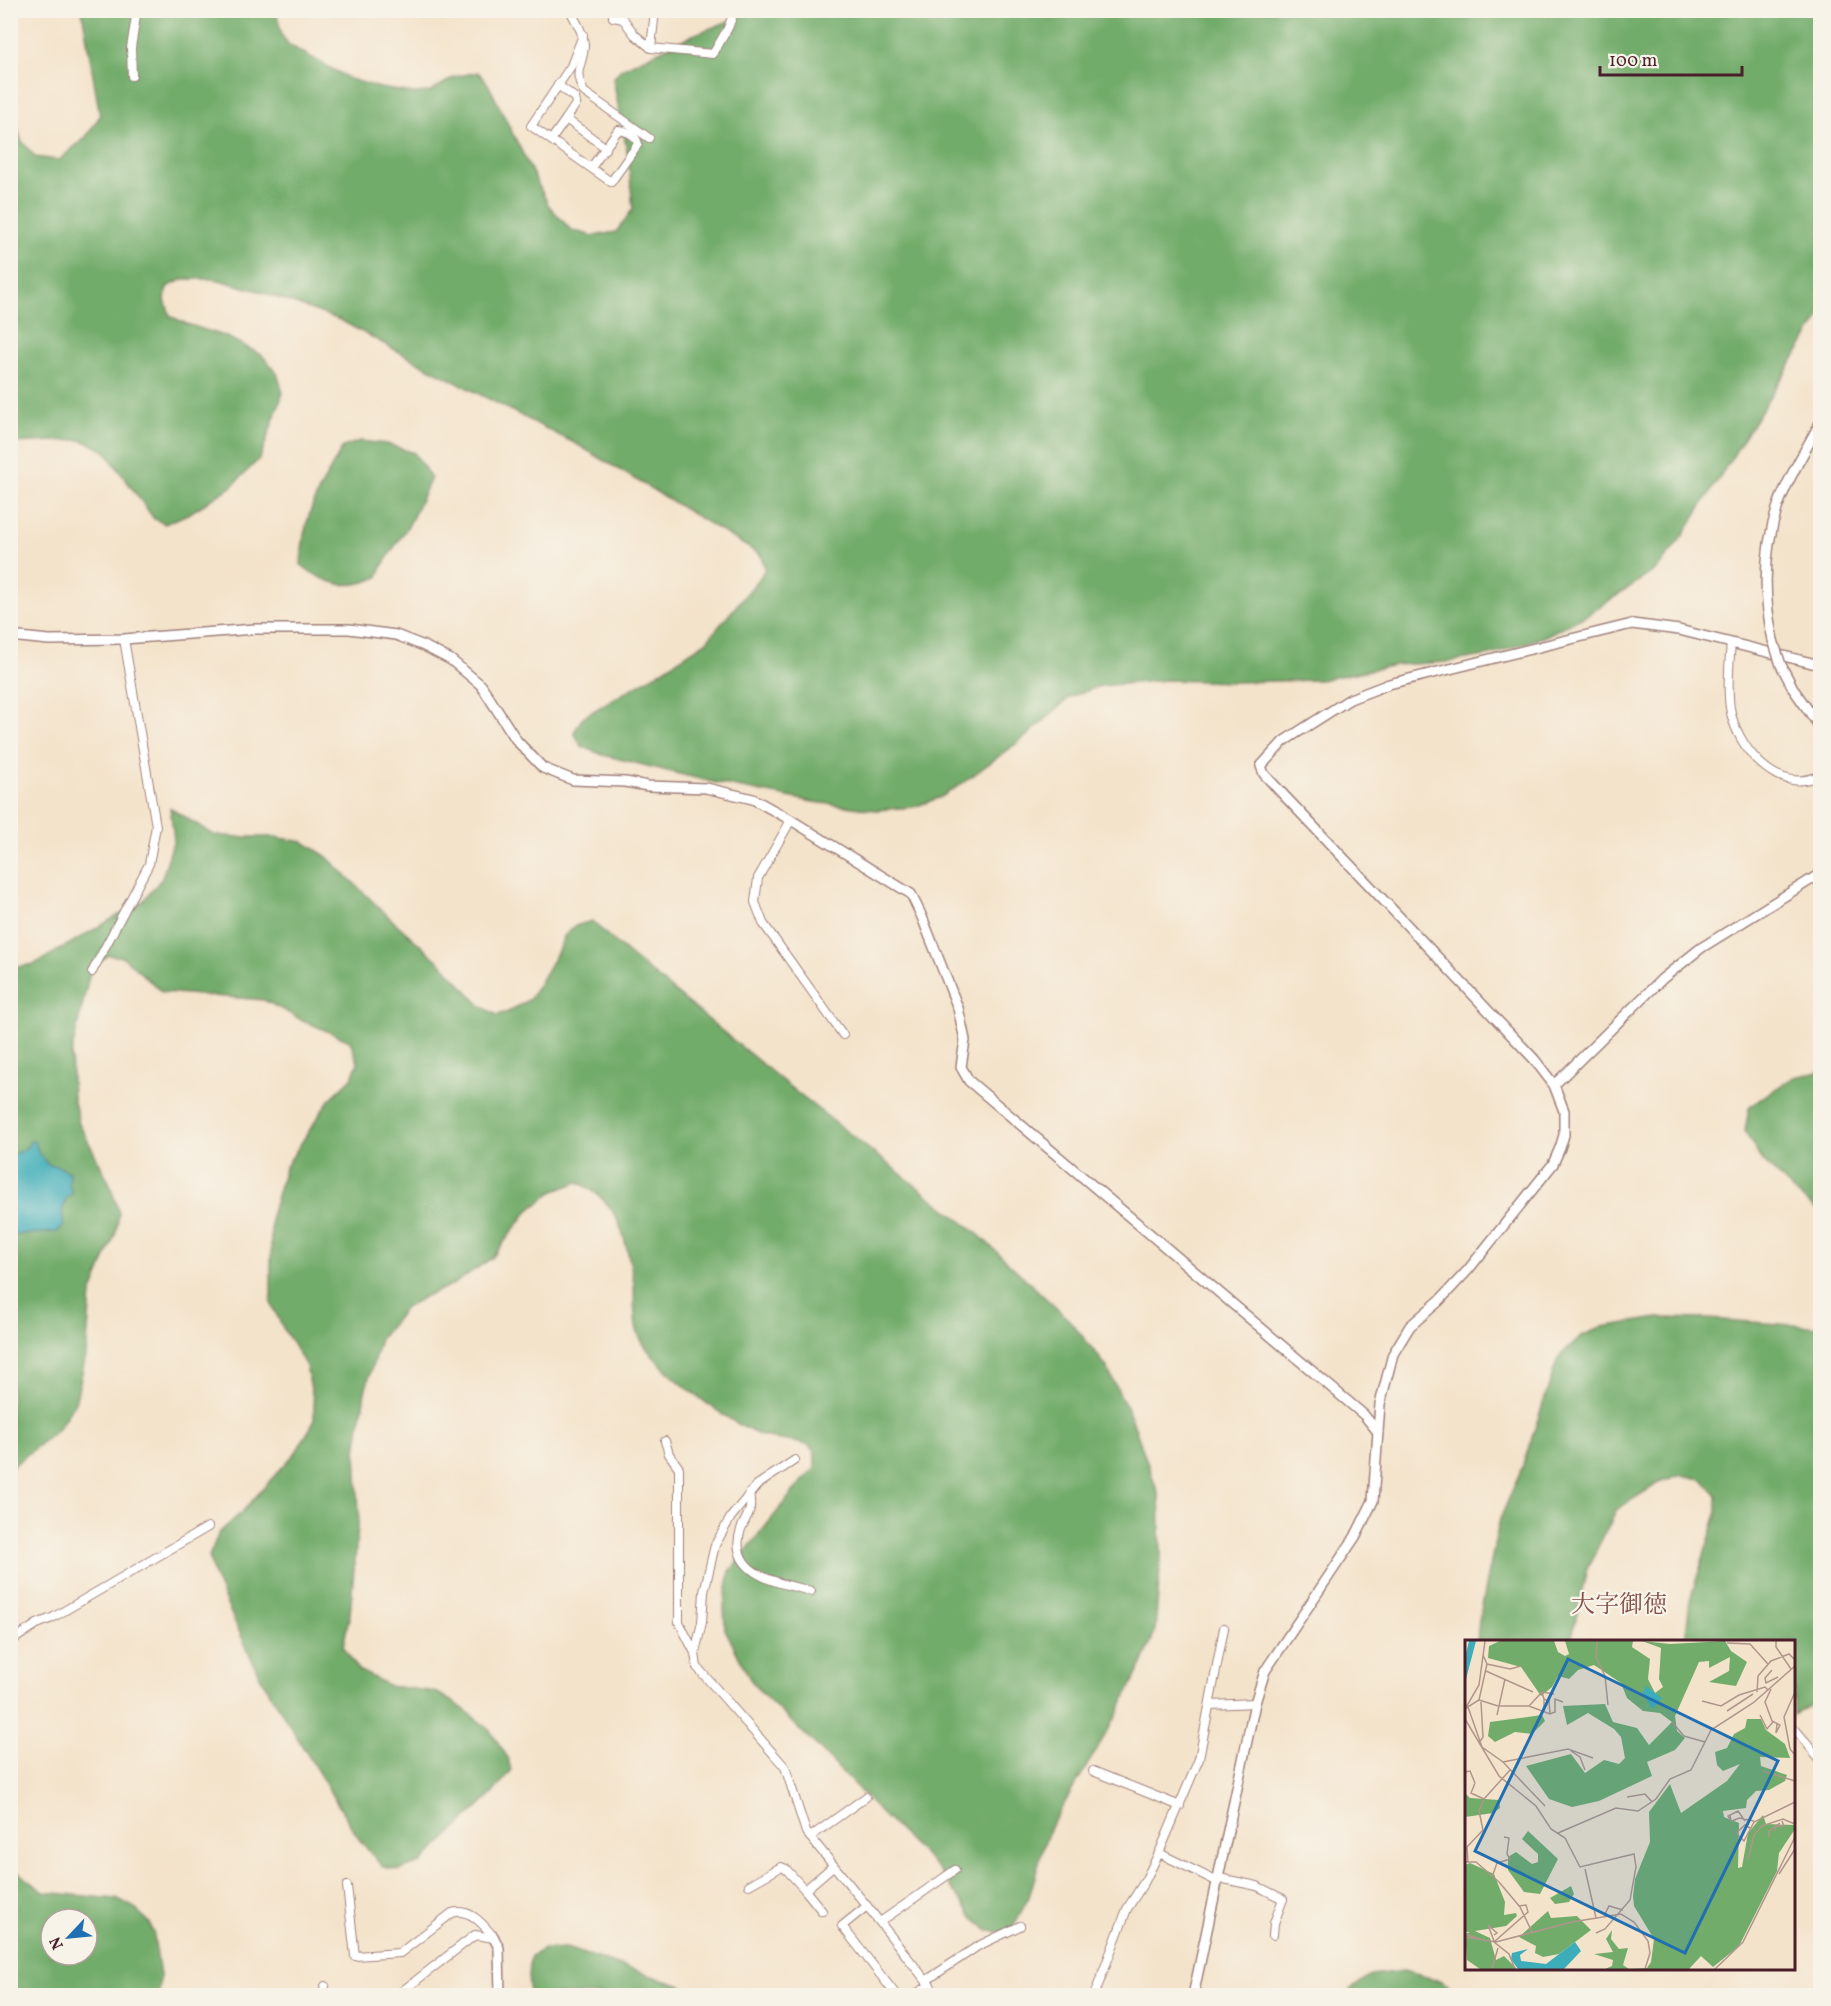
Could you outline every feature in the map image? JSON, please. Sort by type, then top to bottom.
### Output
[{"type":"street","points":[[132,76],[131,48],[135,10]]},
{"type":"street","points":[[570,10],[583,35],[584,48],[578,70],[579,81],[584,92],[649,138]]},
{"type":"street","points":[[613,10],[612,17],[623,19],[634,35],[651,48],[713,54],[735,10]]},
{"type":"street","points":[[651,48],[655,10]]},
{"type":"street","points":[[583,35],[571,66],[531,126],[551,140],[591,168],[611,182],[638,144],[638,140],[627,131],[618,130],[591,168]]},
{"type":"street","points":[[551,140],[576,104],[575,98],[558,85]]},
{"type":"street","points":[[566,119],[606,148]]},
{"type":"street","points":[[1821,423],[1778,506],[1767,560],[1766,593],[1773,640],[1781,665],[1794,690],[1821,727]]},
{"type":"street","points":[[1193,1995],[1255,1703],[1265,1671],[1365,1520],[1373,1501],[1380,1404],[1393,1354],[1410,1326],[1468,1270],[1552,1164],[1564,1135],[1564,1111],[1554,1085],[1534,1059],[1264,774],[1261,766],[1284,741],[1350,699],[1389,684],[1632,624],[1679,630],[1821,665]]},
{"type":"street","points":[[10,636],[49,640],[124,639],[255,629],[350,630],[396,635],[452,660],[481,685],[517,741],[543,768],[573,780],[706,788],[753,798],[791,820],[911,894],[958,1008],[964,1040],[961,1067],[969,1081],[1364,1415],[1378,1432]]},
{"type":"street","points":[[92,972],[149,864],[156,826],[124,639]]},
{"type":"street","points":[[1731,643],[1730,709],[1743,744],[1755,760],[1769,771],[1788,779],[1811,780],[1821,776]]},
{"type":"street","points":[[791,820],[758,878],[755,902],[763,923],[843,1035]]},
{"type":"street","points":[[1554,1085],[1662,979],[1701,948],[1821,874]]},
{"type":"street","points":[[665,1441],[669,1454],[679,1468],[680,1622],[695,1653],[697,1667],[785,1767],[806,1832],[938,1995]]},
{"type":"street","points":[[695,1653],[702,1622],[704,1592],[715,1545],[731,1517],[757,1485],[795,1460]]},
{"type":"street","points":[[749,1494],[751,1505],[749,1515],[738,1543],[744,1561],[753,1571],[763,1577],[811,1591]]},
{"type":"street","points":[[10,1642],[37,1624],[52,1618],[208,1527]]},
{"type":"street","points":[[1094,1995],[1127,1909],[1159,1853],[1199,1759],[1224,1628]]},
{"type":"street","points":[[1210,1705],[1255,1703]]},
{"type":"street","points":[[1795,1729],[1821,1759]]},
{"type":"street","points":[[1093,1771],[1180,1806]]},
{"type":"street","points":[[810,1837],[866,1797]]},
{"type":"street","points":[[1159,1853],[1218,1880],[1257,1886],[1283,1899],[1274,1923],[1273,1935]]},
{"type":"street","points":[[805,1890],[833,1866]]},
{"type":"street","points":[[749,1885],[781,1867],[786,1869],[822,1911]]},
{"type":"street","points":[[880,1922],[955,1870]]},
{"type":"street","points":[[347,1886],[355,1956],[400,1953],[452,1913],[460,1911],[469,1913],[481,1923],[499,1948],[499,1995]]},
{"type":"street","points":[[867,1905],[842,1926],[897,1995]]},
{"type":"street","points":[[913,1995],[978,1946],[1020,1926]]},
{"type":"street","points":[[396,1995],[475,1935],[493,1937]]},
{"type":"street","points":[[322,1995],[325,1986]]},
{"type":"green space","points":[[82,11],[276,11],[282,36],[289,45],[350,79],[380,88],[413,93],[430,92],[454,77],[478,72],[488,84],[549,206],[571,230],[593,236],[616,232],[633,209],[628,156],[613,79],[621,69],[693,35],[755,11],[1820,11],[1820,317],[1682,537],[1657,569],[1589,614],[1543,637],[1491,655],[1448,662],[1395,665],[1320,680],[1234,682],[1166,680],[1100,686],[1070,697],[1028,735],[941,797],[914,807],[876,810],[813,802],[712,782],[603,755],[581,746],[574,732],[583,717],[706,642],[759,579],[765,569],[761,555],[580,446],[340,320],[259,291],[214,279],[183,279],[167,287],[165,300],[170,316],[227,337],[262,355],[277,373],[283,393],[260,458],[231,487],[190,513],[165,524],[154,519],[105,451],[92,444],[80,440],[11,443],[10,98],[21,140],[35,157],[59,160],[86,137],[100,116]]},
{"type":"green space","points":[[360,441],[387,444],[414,453],[431,478],[410,523],[382,566],[378,577],[357,584],[338,584],[320,577],[301,565],[302,548],[308,517],[326,476],[343,447]]},
{"type":"green space","points":[[170,808],[214,835],[275,837],[304,842],[326,856],[445,967],[481,1006],[497,1015],[508,1012],[530,999],[565,935],[575,926],[592,921],[796,1092],[979,1235],[1071,1322],[1106,1366],[1132,1419],[1159,1496],[1161,1555],[1155,1631],[1143,1662],[1116,1717],[1049,1829],[1029,1897],[1013,1927],[1003,1932],[988,1931],[970,1914],[939,1870],[816,1745],[764,1696],[750,1679],[725,1629],[724,1605],[730,1571],[815,1468],[815,1453],[809,1445],[755,1433],[725,1416],[688,1389],[655,1358],[643,1343],[637,1330],[633,1276],[625,1241],[617,1220],[599,1195],[578,1182],[552,1192],[527,1212],[492,1258],[452,1285],[405,1308],[380,1339],[365,1392],[356,1451],[359,1515],[350,1614],[343,1646],[358,1670],[390,1686],[436,1692],[461,1707],[489,1729],[508,1758],[511,1771],[492,1794],[421,1863],[400,1870],[383,1867],[359,1839],[259,1675],[214,1576],[209,1556],[219,1533],[242,1512],[296,1452],[314,1422],[314,1403],[306,1366],[271,1303],[271,1216],[285,1168],[329,1100],[352,1078],[358,1062],[350,1041],[264,1000],[162,992],[123,957],[108,955],[94,966],[89,976],[71,1055],[73,1098],[79,1123],[109,1182],[119,1213],[116,1232],[91,1294],[86,1356],[75,1403],[57,1430],[13,1466],[11,1471],[11,968],[35,964],[143,901],[162,878],[174,839]]},
{"type":"green space","points":[[1820,1072],[1820,1212],[1797,1194],[1760,1158],[1745,1131],[1749,1108],[1794,1077]]},
{"type":"green space","points":[[1658,1318],[1709,1319],[1820,1327],[1820,1700],[1795,1713],[1795,1640],[1685,1640],[1690,1600],[1717,1514],[1717,1496],[1702,1479],[1681,1475],[1657,1484],[1617,1509],[1587,1569],[1571,1640],[1477,1640],[1499,1522],[1523,1465],[1558,1358],[1580,1337],[1602,1327]]},
{"type":"green space","points":[[10,1866],[44,1892],[116,1899],[133,1907],[150,1923],[154,1936],[160,1976],[159,1995],[11,1995]]},
{"type":"green space","points":[[566,1948],[682,1986],[696,1995],[530,1995],[528,1976],[531,1956],[544,1949]]},
{"type":"green space","points":[[1403,1971],[1442,1981],[1459,1995],[1350,1995],[1350,1990],[1371,1975]]},
{"type":"water","points":[[32,1140],[47,1164],[58,1166],[70,1173],[69,1185],[73,1193],[66,1198],[62,1212],[64,1225],[57,1232],[11,1235],[11,1155],[25,1149]]},
{"type":"district","name":"大字御徳","points":[[1619,1606]]}]
